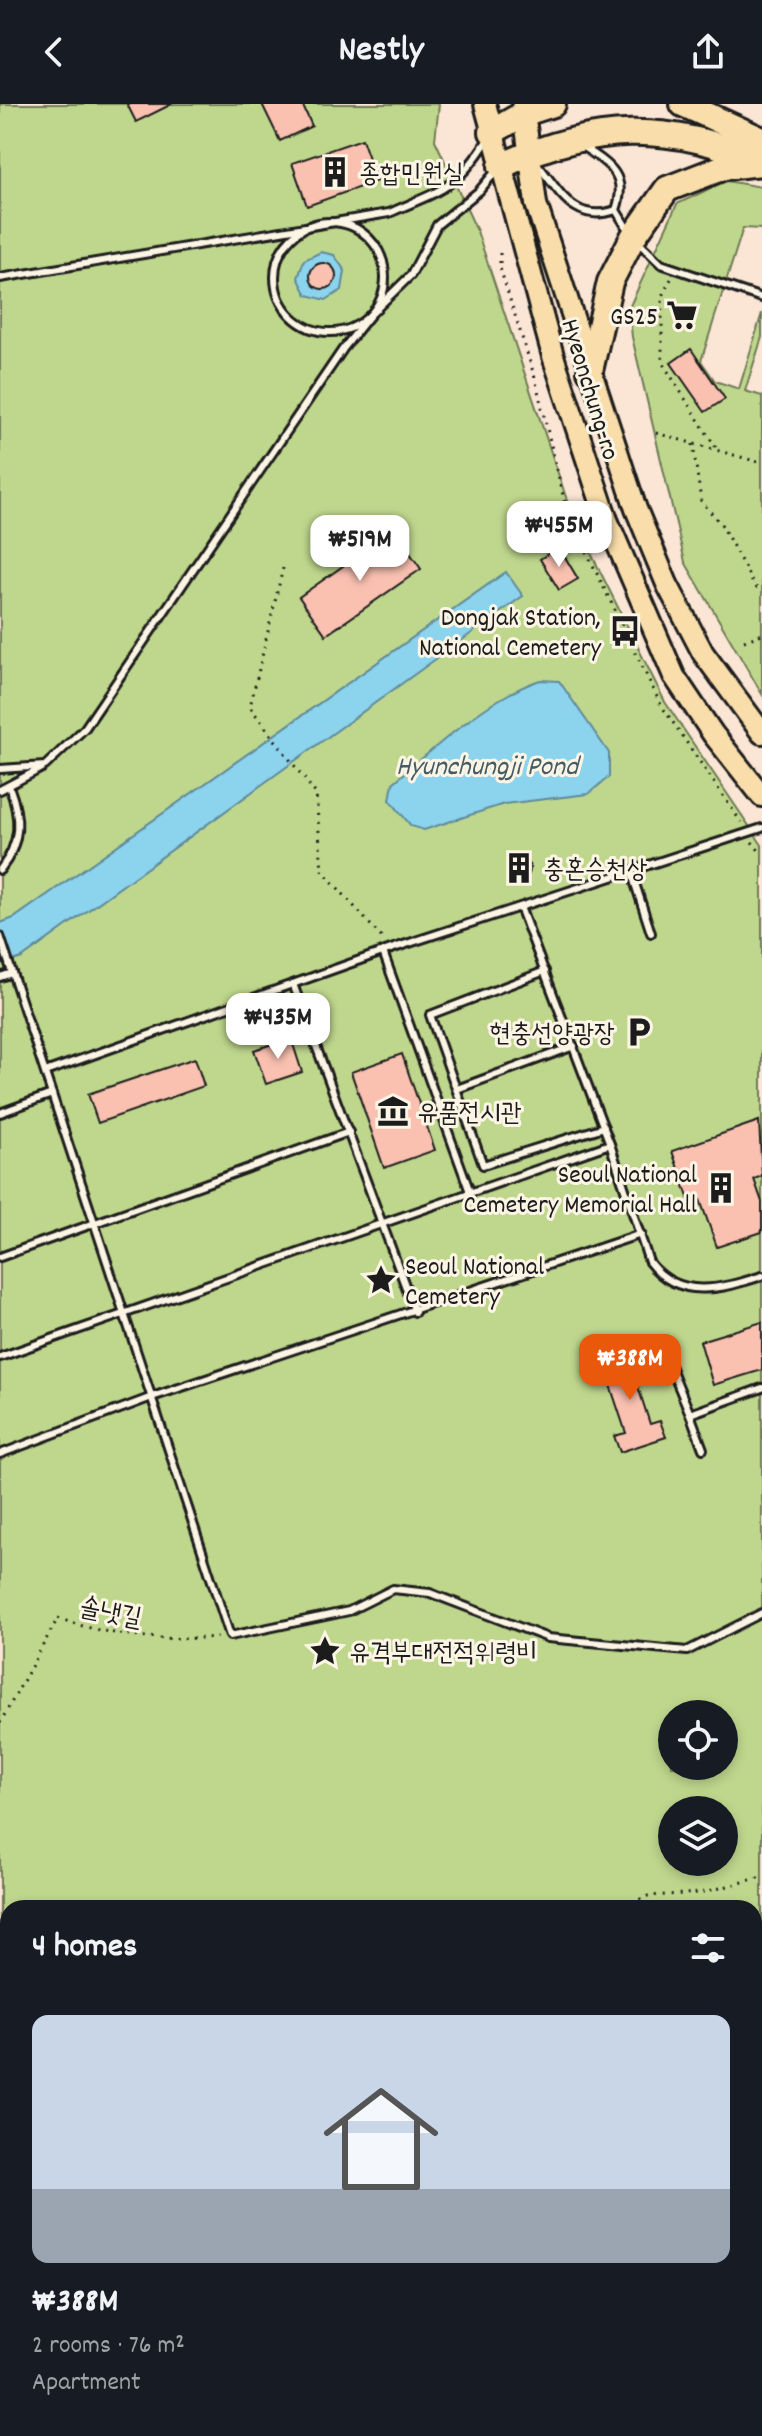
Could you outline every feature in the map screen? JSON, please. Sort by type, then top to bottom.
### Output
[{"type":"highway","points":[[492,132],[524,109],[553,104]]},
{"type":"highway","points":[[683,104],[762,140]]},
{"type":"highway","points":[[501,166],[570,139],[629,130],[664,132],[719,143],[762,162]]},
{"type":"highway","points":[[590,371],[610,282],[633,237],[667,189],[724,167],[762,162]]},
{"type":"main road","name":"Hyeonchung-ro","points":[[485,104],[570,413],[644,611],[674,676],[713,734],[762,796]]},
{"type":"main road","name":"Hyeonchung-ro","points":[[524,109],[536,204],[636,509],[667,584],[703,653],[762,733]]},
{"type":"lane","points":[[0,278],[389,213],[446,188],[469,170],[492,132]]},
{"type":"lane","points":[[570,139],[607,162],[620,182],[622,193],[616,210]]},
{"type":"lane","points":[[529,153],[568,202],[582,212],[597,216],[616,210]]},
{"type":"lane","points":[[0,790],[45,766],[85,728],[371,314],[385,283],[378,250],[352,227],[318,223],[294,236],[277,259],[274,278],[278,296],[287,313],[311,328],[338,332],[356,326],[371,314],[411,275],[437,225],[479,191],[501,166]]},
{"type":"lane","points":[[616,210],[633,237],[661,264],[762,298]]},
{"type":"lane","points":[[0,769],[45,766]]},
{"type":"lane","points":[[0,870],[14,852],[19,832],[18,811],[9,786]]},
{"type":"lane","points":[[45,1072],[387,950],[762,828]]},
{"type":"lane","points":[[631,871],[651,933]]},
{"type":"lane","points":[[520,907],[604,1127],[649,1262],[659,1276],[692,1290],[716,1289],[762,1276]]},
{"type":"lane","points":[[0,936],[230,1636],[349,1611],[393,1589],[430,1593],[548,1638],[687,1651],[762,1613]]},
{"type":"lane","points":[[387,950],[470,1192]]},
{"type":"lane","points":[[545,971],[430,1015],[483,1165],[604,1127]]},
{"type":"lane","points":[[0,977],[12,973]]},
{"type":"lane","points":[[293,984],[415,1312]]},
{"type":"lane","points":[[457,1089],[574,1046]]},
{"type":"lane","points":[[0,1113],[52,1094]]},
{"type":"lane","points":[[0,1257],[349,1132]]},
{"type":"lane","points":[[0,1357],[610,1144]]},
{"type":"lane","points":[[0,1454],[152,1397],[415,1312],[641,1234]]},
{"type":"lane","points":[[666,1356],[703,1449]]},
{"type":"lane","points":[[690,1414],[762,1388]]},
{"type":"path","points":[[672,279],[662,296],[662,362],[718,451]]},
{"type":"path","points":[[656,433],[762,463]]},
{"type":"path","points":[[693,444],[701,501],[721,524],[755,587],[762,590]]},
{"type":"path","points":[[283,568],[250,707],[316,794],[322,870],[387,950]]},
{"type":"path","points":[[744,641],[762,634]]},
{"type":"path","name":"솔냇길","points":[[0,1723],[58,1618],[85,1628],[150,1637],[180,1640],[230,1636]]},
{"type":"path","points":[[638,1900],[648,1896],[701,1893],[762,1877]]},
{"type":"green space","name":"Seoul National Cemetery","points":[[0,104],[439,104],[435,140],[477,231],[572,515],[665,702],[762,845],[762,1900],[0,1900]]},
{"type":"green space","points":[[726,181],[762,187],[762,229],[743,228],[701,361],[715,381],[739,389],[762,313],[762,337],[745,391],[762,396],[762,694],[685,562],[632,337],[629,308],[677,204]]},
{"type":"water","points":[[321,252],[334,255],[345,271],[342,290],[326,300],[307,295],[298,278],[304,260]]},
{"type":"water","points":[[506,572],[523,596],[22,958],[0,965],[0,923],[14,918]]},
{"type":"water","name":"Hyunchungji Pond","points":[[540,680],[559,681],[609,753],[609,777],[588,794],[504,804],[424,830],[411,826],[390,800],[393,783],[481,711]]},
{"type":"building","points":[[127,104],[172,104],[136,122]]},
{"type":"building","points":[[262,104],[302,104],[312,126],[280,141]]},
{"type":"building","name":"종합민원실","points":[[362,139],[377,181],[307,206],[292,163]]},
{"type":"building","points":[[323,263],[332,267],[336,276],[332,285],[323,289],[314,285],[310,276],[314,267]]},
{"type":"building","points":[[691,349],[725,399],[705,412],[671,363]]},
{"type":"building","points":[[394,530],[421,569],[326,635],[299,597]]},
{"type":"building","points":[[559,547],[578,579],[559,590],[540,559]]},
{"type":"building","name":"충혼승천상","points":[[519,858],[527,861],[530,869],[527,877],[519,880],[511,877],[508,869],[511,861]]},
{"type":"building","points":[[291,1038],[302,1072],[266,1084],[254,1050]]},
{"type":"building","name":"유품전시관","points":[[402,1054],[435,1150],[384,1168],[351,1072]]},
{"type":"building","points":[[195,1058],[204,1086],[98,1123],[88,1094]]},
{"type":"building","name":"Seoul National Cemetery Memorial Hall","points":[[759,1121],[762,1176],[754,1179],[762,1202],[762,1232],[717,1247],[699,1197],[689,1200],[672,1151]]},
{"type":"building","points":[[762,1322],[762,1370],[713,1385],[700,1341]]},
{"type":"building","points":[[640,1349],[644,1361],[631,1365],[650,1424],[660,1421],[666,1437],[620,1452],[614,1436],[626,1433],[606,1373],[599,1375],[595,1363]]},
{"type":"place","name":"종합민원실","points":[[335,172]]},
{"type":"place","name":"GS25","points":[[682,315]]},
{"type":"place","name":"Dongjak Station, National Cemetery","points":[[625,631]]},
{"type":"place","name":"충혼승천상","points":[[519,868]]},
{"type":"place","name":"현충선양광장","points":[[639,1032]]},
{"type":"place","name":"유품전시관","points":[[393,1111]]},
{"type":"place","name":"Seoul National Cemetery Memorial Hall","points":[[721,1188]]},
{"type":"place","name":"Seoul National Cemetery","points":[[381,1280]]},
{"type":"place","name":"유격부대전적위령비","points":[[325,1651]]}]
